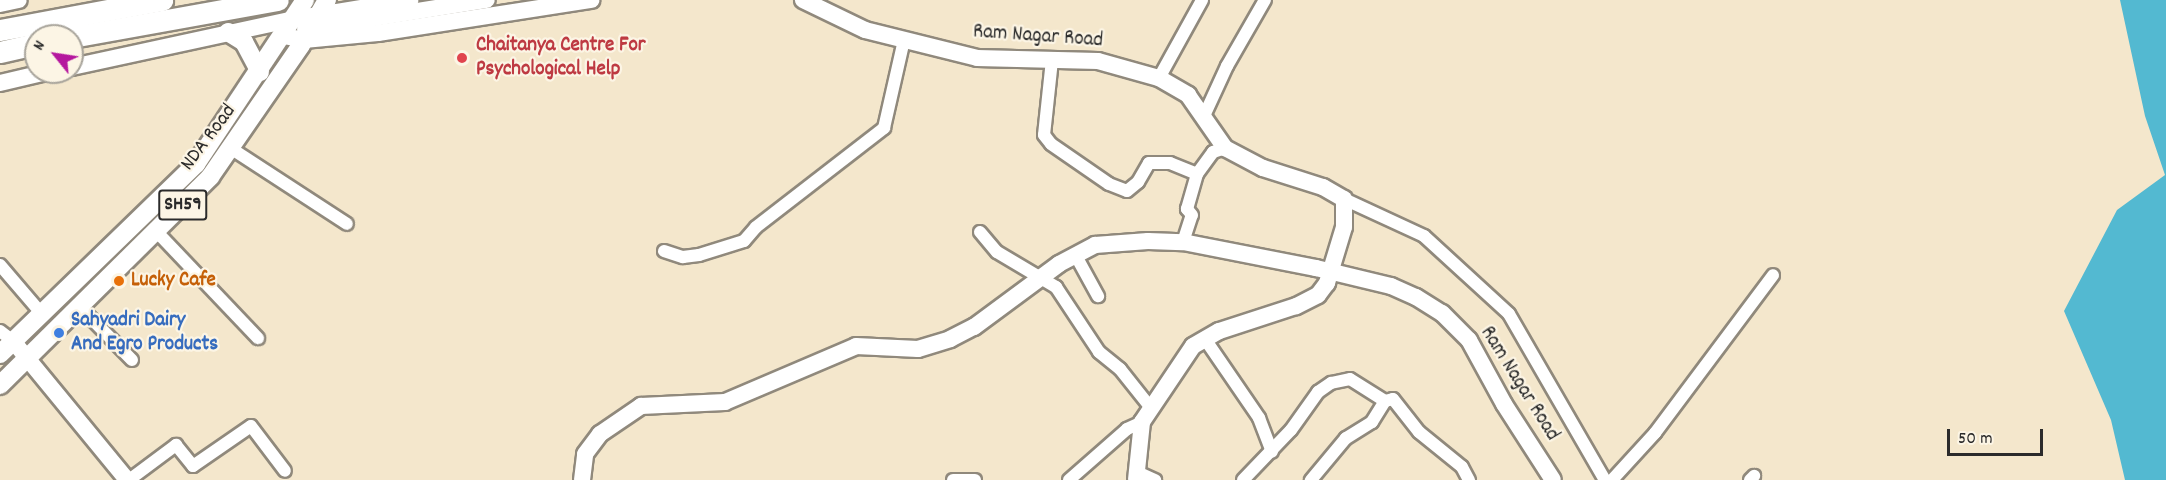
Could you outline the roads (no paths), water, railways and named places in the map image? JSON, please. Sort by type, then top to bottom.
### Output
[{"type":"highway","points":[[6,29],[162,0]]},
{"type":"highway","points":[[84,35],[278,0]]},
{"type":"highway","points":[[0,52],[24,46]]},
{"type":"main road","name":"NDA Road","points":[[42,314],[196,164],[260,72],[305,0]]},
{"type":"main road","name":"NDA Road","points":[[0,385],[26,356],[199,189],[232,149],[315,21]]},
{"type":"main road","points":[[228,32],[244,42],[260,72]]},
{"type":"main road","name":"SH59","points":[[4,342],[42,314]]},
{"type":"street","points":[[0,4],[19,0]]},
{"type":"street","points":[[84,63],[228,32],[289,27],[410,0]]},
{"type":"street","points":[[315,21],[487,0]]},
{"type":"street","points":[[315,21],[500,16],[591,0]]},
{"type":"street","name":"Ram Nagar Road","points":[[803,0],[858,27],[977,58],[1098,61],[1159,78],[1188,95],[1225,148],[1263,168],[1323,187],[1344,200]]},
{"type":"street","points":[[1159,78],[1202,0]]},
{"type":"street","points":[[1204,116],[1227,66],[1265,0]]},
{"type":"street","points":[[664,251],[683,257],[699,255],[744,241],[756,227],[884,128],[904,40]]},
{"type":"street","points":[[1052,60],[1046,140],[1109,184],[1127,191],[1138,182],[1149,162],[1170,163],[1197,174]]},
{"type":"street","points":[[0,83],[24,77]]},
{"type":"street","points":[[1183,242],[1192,215],[1186,209],[1197,174],[1213,152],[1225,148]]},
{"type":"street","points":[[232,149],[346,224]]},
{"type":"street","points":[[1069,480],[1127,429],[1147,415],[1165,393],[1189,351],[1205,339],[1296,306],[1318,294],[1332,273],[1344,227],[1344,200],[1424,236],[1509,314],[1605,480]]},
{"type":"street","points":[[156,231],[258,338]]},
{"type":"street","points":[[980,232],[997,252],[1056,287],[1099,352],[1120,369],[1147,415],[1137,476],[1155,480]]},
{"type":"street","name":"Ram Nagar Road","points":[[582,480],[585,454],[600,434],[642,406],[725,402],[856,346],[918,349],[974,327],[1039,279],[1095,245],[1183,242],[1391,286],[1442,313],[1469,340],[1504,404],[1552,480]]},
{"type":"street","points":[[1076,256],[1098,296]]},
{"type":"street","points":[[0,265],[42,314]]},
{"type":"street","points":[[1612,480],[1655,433],[1773,275]]},
{"type":"street","points":[[78,305],[132,360]]},
{"type":"street","points":[[1205,339],[1259,418],[1272,452]]},
{"type":"street","points":[[4,342],[26,356],[128,480],[176,445],[193,466],[251,426],[285,471]]},
{"type":"street","points":[[1243,480],[1272,452],[1318,392],[1331,383],[1350,379],[1385,401]]},
{"type":"street","points":[[1311,480],[1346,438],[1372,422],[1385,401],[1393,399],[1419,432],[1462,467],[1469,480]]},
{"type":"street","points":[[953,480],[975,480]]},
{"type":"water","points":[[2120,0],[2166,0],[2166,480],[2125,480],[2111,420],[2064,311],[2117,210],[2165,175],[2145,116]]},
{"type":"place","name":"Chaitanya Centre For Psychological Help","points":[[462,58]]},
{"type":"place","name":"Lucky Cafe","points":[[119,281]]},
{"type":"place","name":"Sahyadri Dairy And Egro Products","points":[[59,333]]}]
